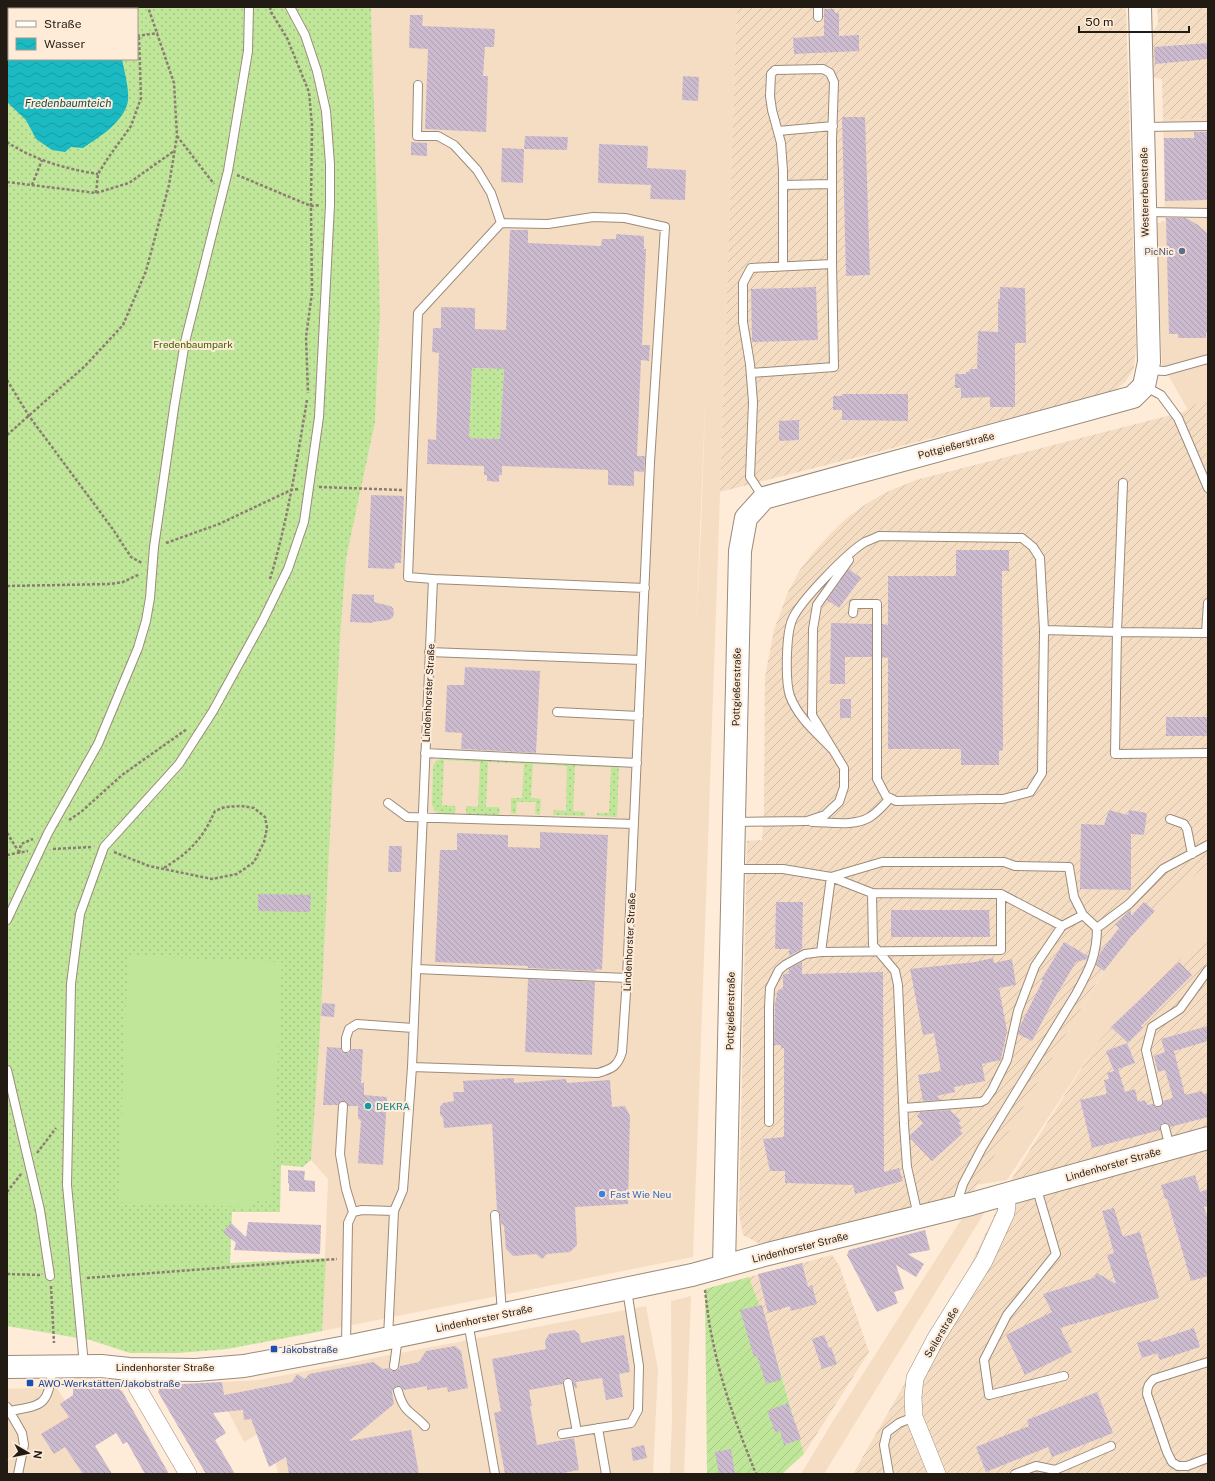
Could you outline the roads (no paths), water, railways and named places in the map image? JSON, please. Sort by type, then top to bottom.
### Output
[{"type":"street","name":"Westererbenstraße","points":[[1140,7],[1149,362],[1141,384]]},
{"type":"street","name":"Pottgießerstraße","points":[[724,1266],[740,551],[746,518],[764,498],[1141,384]]},
{"type":"street","name":"Lindenhorster Straße","points":[[7,1367],[101,1366],[129,1369],[196,1370],[244,1366],[346,1347],[692,1276],[724,1266],[1005,1195],[1036,1186],[1168,1138],[1208,1138]]},
{"type":"street","name":"Seilerstraße","points":[[937,1474],[914,1418],[912,1397],[914,1378],[936,1338],[984,1261],[1006,1213],[1007,1204],[1005,1195]]},
{"type":"street","points":[[137,1387],[188,1474]]},
{"type":"lane","points":[[7,920],[48,833],[98,744],[138,648],[150,598],[154,547],[185,342],[228,170],[248,51],[249,7]]},
{"type":"lane","points":[[84,1366],[67,1185],[71,984],[80,914],[104,847],[179,764],[213,711],[263,620],[288,569],[304,522],[310,487],[320,417],[330,205],[330,164],[326,112],[317,71],[305,35],[290,7]]},
{"type":"lane","points":[[818,7],[818,18]]},
{"type":"lane","points":[[751,373],[834,366],[832,126],[834,82],[830,73],[823,69],[775,70],[771,74],[770,96],[772,110],[781,143],[783,185],[783,266]]},
{"type":"lane","points":[[418,85],[417,136],[438,136],[454,145],[477,170],[491,193],[501,223],[418,313],[408,578],[645,588]]},
{"type":"lane","points":[[778,131],[832,126]]},
{"type":"lane","points":[[1143,127],[1208,126]]},
{"type":"lane","points":[[783,185],[832,184]]},
{"type":"lane","points":[[1145,212],[1208,213]]},
{"type":"lane","name":"Lindenhorster Straße","points":[[412,1067],[598,1073],[609,1070],[619,1061],[622,1052],[627,978],[650,462],[665,227],[625,218],[593,217],[548,224],[501,223]]},
{"type":"lane","points":[[764,498],[750,477],[753,402],[751,373],[744,322],[743,283],[751,268],[832,264]]},
{"type":"lane","points":[[1208,359],[1165,370],[1141,384],[1160,395],[1178,418],[1208,487]]},
{"type":"lane","points":[[1123,483],[1115,754],[1208,753]]},
{"type":"lane","points":[[834,751],[799,714],[790,696],[788,684],[788,635],[792,619],[825,578],[865,542],[879,536],[1022,538],[1033,547],[1040,558],[1044,630],[1042,773],[1030,792],[1003,799],[896,801],[886,796],[877,779],[877,604],[854,604],[853,613]]},
{"type":"lane","points":[[807,821],[825,815],[839,802],[844,787],[844,768],[812,715],[813,629],[817,605],[855,551]]},
{"type":"lane","name":"Lindenhorster Straße","points":[[393,1338],[394,1211],[402,1190],[412,1067],[429,652],[434,579]]},
{"type":"lane","points":[[1044,630],[1207,633],[1208,603]]},
{"type":"lane","points":[[429,652],[642,660]]},
{"type":"lane","points":[[557,712],[639,716]]},
{"type":"lane","points":[[425,753],[637,763]]},
{"type":"lane","points":[[733,822],[807,821],[854,823],[869,818],[890,798]]},
{"type":"lane","points":[[388,803],[407,817],[634,824]]},
{"type":"lane","points":[[1170,819],[1184,824],[1187,829],[1192,854]]},
{"type":"lane","points":[[1097,928],[1129,904],[1163,869],[1208,845]]},
{"type":"lane","points":[[831,877],[882,862],[1004,862],[1015,866],[1069,867],[1074,897],[1083,915],[1097,928],[1097,940],[1093,962],[1087,974],[982,1148],[963,1184],[955,1208]]},
{"type":"lane","points":[[733,869],[783,869],[831,877],[872,893],[1001,894],[1062,926]]},
{"type":"lane","points":[[821,952],[831,877]]},
{"type":"lane","points":[[872,893],[873,945],[895,971],[898,985],[907,1167],[918,1217]]},
{"type":"lane","points":[[769,1122],[770,988],[779,970],[805,954],[821,952],[1001,950],[1001,894]]},
{"type":"lane","points":[[904,1108],[981,1102],[985,1100],[992,1090],[1007,1060],[1018,1011],[1035,966],[1062,926],[1083,915]]},
{"type":"lane","points":[[416,969],[627,978]]},
{"type":"lane","points":[[1158,1102],[1146,1050],[1152,1027],[1180,1009],[1208,970]]},
{"type":"lane","points":[[346,1048],[346,1038],[349,1029],[357,1024],[413,1028]]},
{"type":"lane","points":[[7,1070],[40,1210],[50,1276]]},
{"type":"lane","points":[[343,1106],[340,1154],[346,1189],[353,1212],[348,1223],[346,1347]]},
{"type":"lane","points":[[1036,1186],[1056,1254],[1007,1315],[984,1360],[989,1394],[1064,1376]]},
{"type":"lane","points":[[353,1212],[362,1210],[394,1211]]},
{"type":"lane","points":[[495,1215],[502,1314]]},
{"type":"lane","points":[[562,1434],[631,1423],[638,1410],[639,1366],[626,1290]]},
{"type":"lane","points":[[468,1322],[495,1474]]},
{"type":"lane","points":[[393,1338],[394,1366]]},
{"type":"lane","points":[[1208,1362],[1154,1379],[1148,1385],[1147,1389],[1147,1394],[1154,1416],[1172,1462],[1178,1466],[1187,1466],[1208,1458]]},
{"type":"lane","points":[[18,1474],[24,1445],[22,1433],[8,1409],[33,1407],[39,1405],[45,1399],[53,1367]]},
{"type":"lane","points":[[568,1383],[577,1432]]},
{"type":"lane","points":[[398,1391],[401,1403],[410,1414],[425,1426]]},
{"type":"lane","points":[[889,1474],[884,1446],[887,1432],[899,1423],[914,1418]]},
{"type":"lane","points":[[598,1428],[606,1474]]},
{"type":"lane","points":[[1015,1474],[1036,1466],[1055,1470],[1111,1446]]},
{"type":"water","name":"Fredenbaumteich","points":[[7,7],[90,7],[91,8],[8,8],[8,60],[122,60],[128,89],[128,101],[124,112],[119,119],[102,135],[83,148],[71,147],[65,152],[52,150],[36,139],[26,120],[7,102]]},
{"type":"place","name":"PicNic","points":[[1182,251]]},
{"type":"place","name":"DEKRA","points":[[368,1106]]},
{"type":"place","name":"Fast Wie Neu","points":[[602,1194]]},
{"type":"place","name":"Jakobstraße","points":[[274,1349]]},
{"type":"place","name":"AWO-Werkstätten/Jakobstraße","points":[[30,1383]]},
{"type":"park label","name":"Fredenbaumpark","points":[[193,344]]}]
